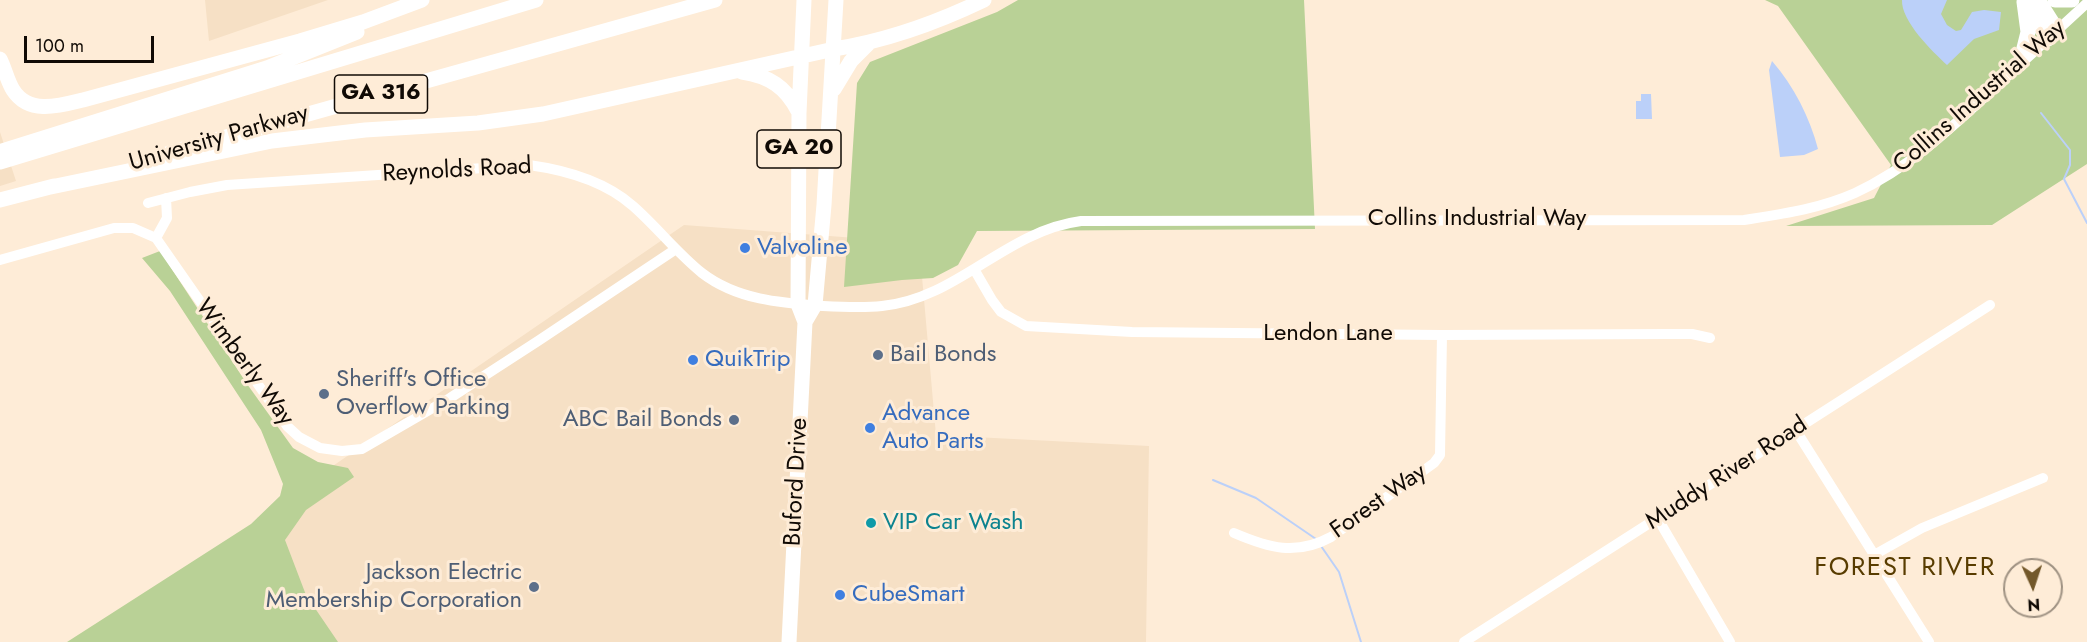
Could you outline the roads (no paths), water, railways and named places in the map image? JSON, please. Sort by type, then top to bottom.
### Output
[{"type":"highway","name":"University Parkway","points":[[0,162],[536,0]]},
{"type":"highway","name":"University Parkway","points":[[0,200],[715,0]]},
{"type":"highway","name":"Buford Drive","points":[[789,642],[805,322],[798,304],[799,113],[804,0]]},
{"type":"highway","points":[[46,188],[272,141],[365,130],[478,123],[543,114],[834,49],[868,44],[936,21],[984,0]]},
{"type":"highway","points":[[2055,0],[2072,0]]},
{"type":"highway","points":[[2028,1],[2053,35]]},
{"type":"highway","points":[[2020,64],[2028,32],[2028,1]]},
{"type":"highway","points":[[0,59],[8,81],[20,98],[39,107],[52,107],[300,41],[417,2]]},
{"type":"highway","points":[[0,151],[267,68],[336,42],[390,18],[417,2]]},
{"type":"highway","name":"Buford Drive","points":[[805,322],[815,305],[824,205],[836,6]]},
{"type":"highway","points":[[831,93],[851,61],[868,44]]},
{"type":"highway","points":[[734,71],[765,77],[779,85],[789,95],[799,113]]},
{"type":"street","name":"Collins Industrial Way","points":[[798,304],[880,306],[907,303],[932,293],[1008,247],[1042,230],[1061,224],[1089,220],[1744,220],[1796,212],[1853,194],[1889,176],[1938,140],[2087,3]]},
{"type":"street","name":"Reynolds Road","points":[[148,203],[227,184],[529,165],[565,172],[603,186],[632,205],[703,273],[730,289],[758,298],[798,304]]},
{"type":"street","points":[[0,260],[114,228],[133,228],[156,238],[166,224],[166,198]]},
{"type":"street","name":"Wimberly Way","points":[[156,238],[287,426],[309,443],[320,448],[342,451],[362,449],[450,398],[676,249]]},
{"type":"street","name":"Lendon Lane","points":[[974,269],[1001,312],[1026,326],[1132,332],[1442,335],[1692,334],[1710,338]]},
{"type":"street","name":"Muddy River Road","points":[[1464,642],[1990,305]]},
{"type":"street","name":"Forest Way","points":[[1234,534],[1264,546],[1290,549],[1320,543],[1434,463],[1440,455],[1442,335]]},
{"type":"street","points":[[1796,429],[1929,642]]},
{"type":"street","points":[[1874,555],[1922,528],[2043,478]]},
{"type":"street","points":[[1658,519],[1730,642]]},
{"type":"water","points":[[1902,0],[1947,0],[1941,14],[1947,25],[1956,31],[1961,30],[1972,12],[1984,10],[2001,12],[1999,30],[1974,39],[1947,65],[1912,26],[1906,17]]},
{"type":"water","points":[[1772,61],[1794,92],[1815,137],[1818,149],[1804,155],[1780,157],[1769,70]]},
{"type":"water","points":[[1641,94],[1651,94],[1652,119],[1636,119],[1636,101],[1641,101]]},
{"type":"waterway","points":[[2041,113],[2070,150],[2070,165],[2064,179],[2087,223]]},
{"type":"waterway","points":[[1213,480],[1256,498],[1316,539]]},
{"type":"waterway","points":[[1321,546],[1339,572],[1361,642]]},
{"type":"place","name":"Valvoline","points":[[745,248]]},
{"type":"place","name":"Bail Bonds","points":[[878,355]]},
{"type":"place","name":"QuikTrip","points":[[693,360]]},
{"type":"place","name":"Sheriff's Office Overflow Parking","points":[[324,394]]},
{"type":"place","name":"ABC Bail Bonds","points":[[734,420]]},
{"type":"place","name":"Advance Auto Parts","points":[[870,428]]},
{"type":"place","name":"VIP Car Wash","points":[[871,523]]},
{"type":"place","name":"Jackson Electric Membership Corporation","points":[[534,587]]},
{"type":"place","name":"CubeSmart","points":[[840,595]]},
{"type":"district","name":"FOREST RIVER","points":[[1905,569]]}]
